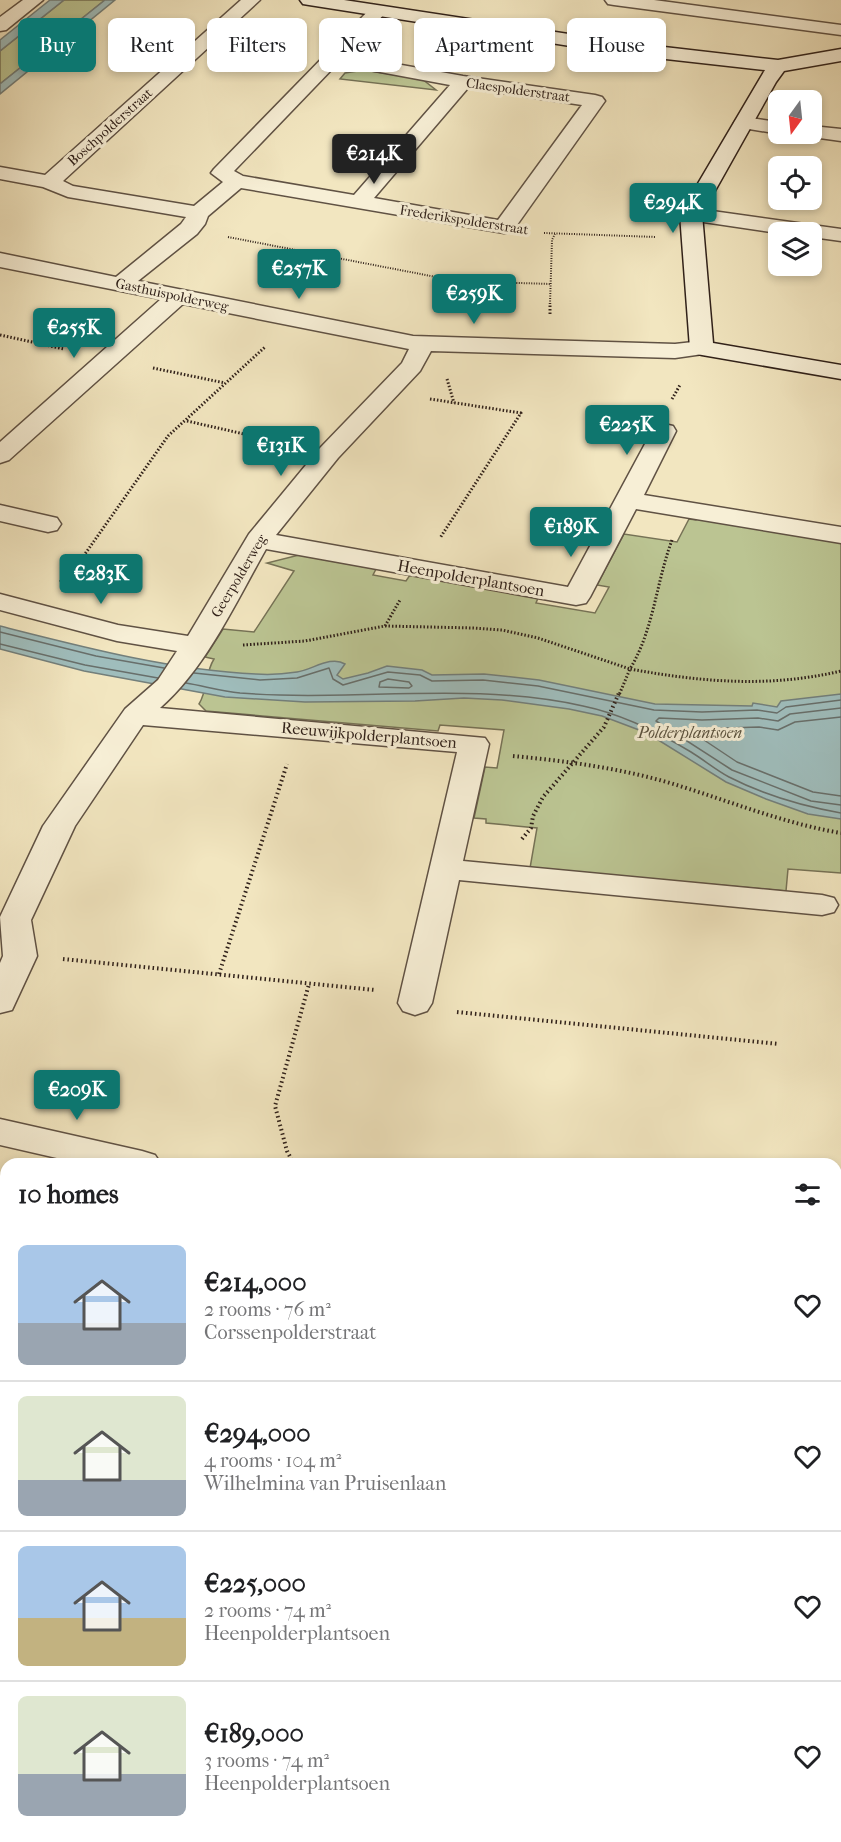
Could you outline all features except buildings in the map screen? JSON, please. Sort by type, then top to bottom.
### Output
[{"type":"street","points":[[0,26],[34,0]]},
{"type":"street","name":"Boschpolderstraat","points":[[49,182],[251,0]]},
{"type":"street","points":[[309,0],[352,3],[378,11],[621,48],[778,66],[841,55]]},
{"type":"street","points":[[614,0],[841,30]]},
{"type":"street","points":[[371,18],[378,11]]},
{"type":"street","points":[[702,348],[691,214],[767,80],[778,66]]},
{"type":"street","name":"Claespolderstraat","points":[[402,71],[463,82],[595,100],[504,228]]},
{"type":"street","points":[[120,284],[237,182],[221,173],[320,72]]},
{"type":"street","points":[[359,202],[463,82]]},
{"type":"street","points":[[744,123],[768,127]]},
{"type":"street","points":[[822,133],[841,135]]},
{"type":"street","name":"Boschpolderstraat","points":[[0,173],[49,182],[68,191],[194,221]]},
{"type":"street","name":"Frederikspolderstraat","points":[[237,182],[504,228]]},
{"type":"street","points":[[691,214],[841,235]]},
{"type":"street","name":"Gasthuispolderweg","points":[[0,260],[423,344],[675,351],[702,348],[841,372]]},
{"type":"street","points":[[0,454],[178,296]]},
{"type":"street","name":"Geerpolderweg","points":[[135,715],[181,665],[212,621],[258,540],[329,453],[416,361],[423,344]]},
{"type":"street","name":"Heenpolderplantsoen","points":[[258,540],[576,597],[664,431]]},
{"type":"street","points":[[628,500],[841,535]]},
{"type":"street","points":[[0,513],[48,524]]},
{"type":"street","points":[[0,602],[117,633],[181,665]]},
{"type":"street","points":[[0,1002],[20,956],[15,921],[59,826],[135,715]]},
{"type":"street","name":"Reeuwijkpolderplantsoen","points":[[135,715],[474,744],[417,999]]},
{"type":"street","points":[[446,869],[822,905]]},
{"type":"street","points":[[0,1132],[115,1158]]},
{"type":"path","points":[[194,221],[458,281],[551,284]]},
{"type":"path","name":"Frederikspolderstraat","points":[[504,228],[555,234],[693,238]]},
{"type":"path","points":[[547,348],[552,240],[555,234]]},
{"type":"path","points":[[31,610],[73,570],[168,436],[294,320]]},
{"type":"path","points":[[0,335],[226,383]]},
{"type":"path","points":[[664,431],[658,424],[689,369],[677,367],[675,351]]},
{"type":"path","points":[[445,373],[454,403]]},
{"type":"path","points":[[388,392],[521,413],[420,569]]},
{"type":"path","points":[[186,421],[329,453]]},
{"type":"path","points":[[492,874],[531,828],[533,816],[543,797],[604,727],[646,639],[655,611],[662,566],[686,510]]},
{"type":"path","points":[[181,665],[213,643],[271,645],[385,626],[502,630],[538,638],[630,669],[718,684],[788,682],[815,679],[841,671]]},
{"type":"path","points":[[219,975],[297,729]]},
{"type":"path","points":[[474,744],[500,755],[573,762],[670,783],[794,825],[841,833]]},
{"type":"path","points":[[20,956],[309,984],[417,999],[433,1010],[778,1044]]},
{"type":"path","points":[[291,1158],[275,1106],[309,984]]},
{"type":"green space","points":[[64,0],[105,0],[82,18],[41,18]]},
{"type":"green space","points":[[18,37],[18,70],[0,84],[0,51]]},
{"type":"green space","points":[[377,72],[422,79],[436,90],[340,79],[345,73]]},
{"type":"green space","name":"Polderplantsoen","points":[[697,518],[841,542],[841,873],[788,869],[786,891],[530,868],[537,828],[486,823],[486,819],[474,818],[485,767],[497,768],[504,730],[440,725],[438,731],[206,711],[199,704],[214,659],[205,657],[223,629],[254,632],[294,571],[267,563],[299,555],[376,569],[373,575],[406,581],[410,575],[538,598],[536,603],[595,613],[609,587],[597,585],[624,534],[677,542],[689,519],[696,520]]},
{"type":"water","points":[[50,0],[64,0],[41,18],[28,18]]},
{"type":"water","points":[[105,0],[115,0],[93,18],[82,18]]},
{"type":"water","points":[[18,26],[18,37],[0,51],[0,40]]},
{"type":"water","points":[[18,70],[18,72],[27,72],[0,94],[0,84]]},
{"type":"water","points":[[0,626],[159,663],[224,672],[287,673],[303,671],[334,661],[345,664],[337,675],[343,679],[387,666],[422,670],[432,675],[484,674],[539,680],[655,704],[752,706],[753,703],[777,707],[781,701],[841,694],[841,819],[808,814],[726,782],[647,733],[602,716],[502,700],[464,698],[305,702],[225,697],[84,671],[0,649]]}]
